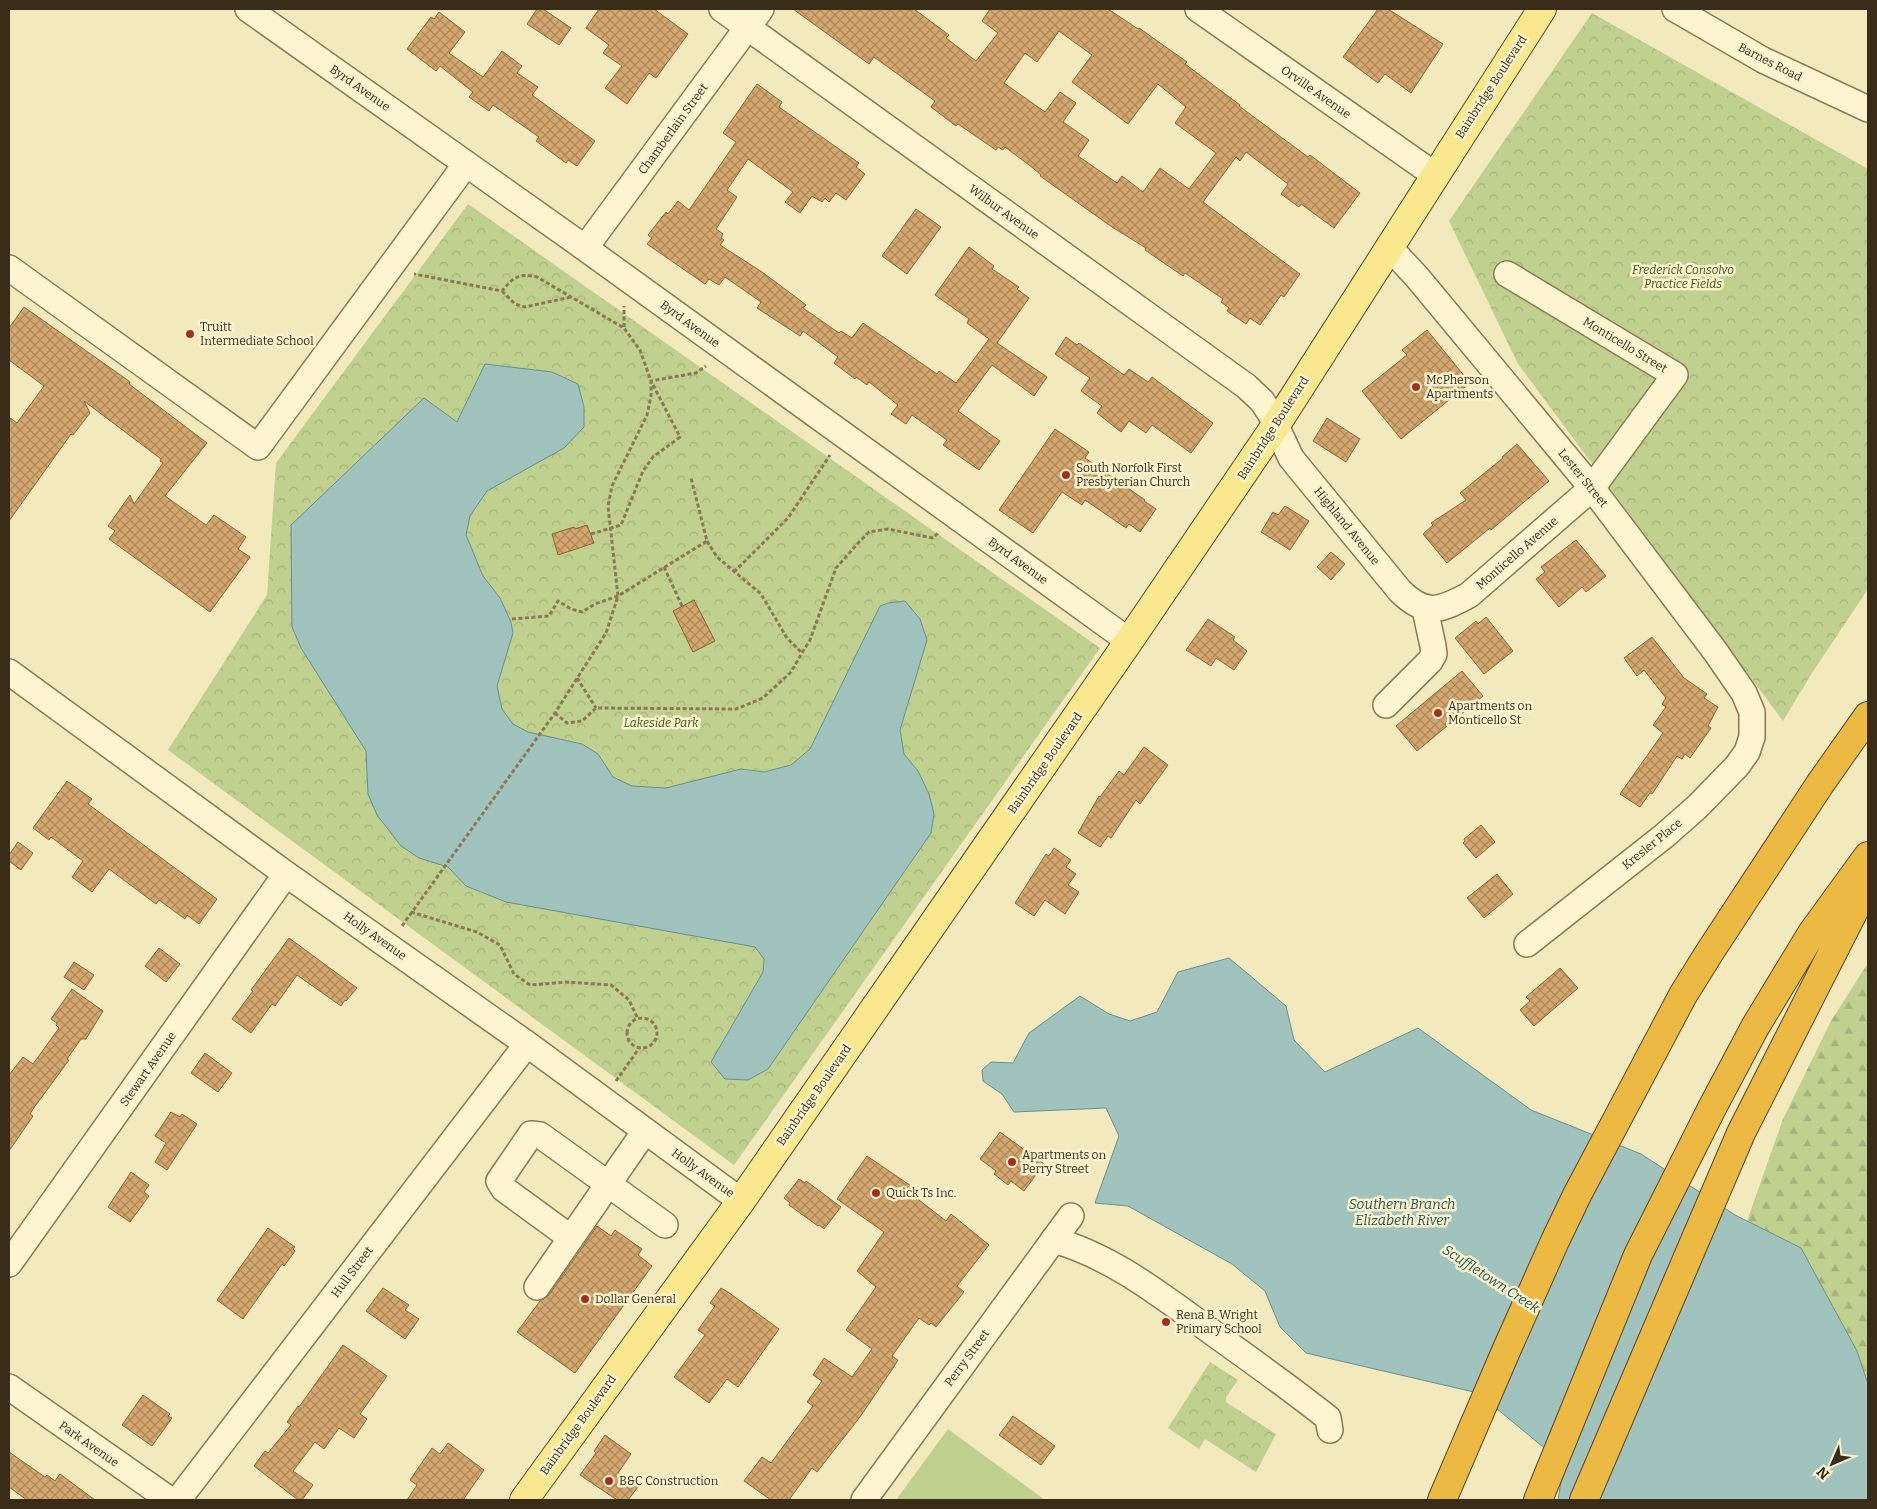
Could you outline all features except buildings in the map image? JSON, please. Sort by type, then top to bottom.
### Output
[{"type":"highway","points":[[1446,1492],[1555,1241],[1577,1195],[1683,996],[1710,950],[1825,776],[1868,716]]},
{"type":"highway","points":[[1538,1500],[1638,1255],[1712,1108],[1755,1027],[1812,933],[1868,856]]},
{"type":"highway","points":[[1584,1500],[1741,1134],[1868,883]]},
{"type":"main road","name":"Bainbridge Boulevard","points":[[524,1500],[741,1201],[1129,641],[1276,425],[1388,247],[1542,9]]},
{"type":"street","name":"Byrd Avenue","points":[[248,9],[586,248],[1129,641]]},
{"type":"street","name":"Wilbur Avenue","points":[[722,9],[754,18],[1246,386],[1262,401],[1276,425]]},
{"type":"street","name":"Orville Avenue","points":[[1198,9],[1435,175]]},
{"type":"street","name":"Barnes Road","points":[[1675,9],[1763,60],[1868,108]]},
{"type":"street","name":"Chamberlain Street","points":[[586,248],[754,18]]},
{"type":"street","points":[[9,268],[258,448],[466,164]]},
{"type":"street","name":"Lester Street","points":[[1388,247],[1417,277],[1592,488],[1744,693],[1752,712],[1752,725]]},
{"type":"street","name":"Monticello Street","points":[[1507,274],[1675,374],[1592,488]]},
{"type":"street","name":"Highland Avenue","points":[[1276,425],[1290,458],[1400,591],[1408,598],[1430,609]]},
{"type":"street","name":"Monticello Avenue","points":[[1430,609],[1450,606],[1468,595],[1592,488]]},
{"type":"street","points":[[1386,705],[1430,661],[1434,654],[1430,609]]},
{"type":"street","name":"Holly Avenue","points":[[9,672],[286,874],[527,1044],[741,1201]]},
{"type":"street","name":"Kresler Place","points":[[1527,944],[1664,836],[1697,807],[1737,766],[1747,752],[1752,737],[1752,725]]},
{"type":"street","name":"Stewart Avenue","points":[[9,1264],[286,874]]},
{"type":"street","name":"Hull Street","points":[[178,1500],[527,1044]]},
{"type":"street","points":[[537,1287],[645,1131]]},
{"type":"street","points":[[571,1238],[504,1189],[499,1180],[531,1134],[540,1135],[665,1225]]},
{"type":"street","name":"Perry Street","points":[[864,1500],[1071,1216]]},
{"type":"street","points":[[1053,1240],[1072,1245],[1106,1260],[1176,1306],[1290,1388],[1328,1418],[1330,1430]]},
{"type":"street","name":"Park Avenue","points":[[9,1387],[170,1500]]},
{"type":"path","points":[[389,269],[502,291],[514,304],[525,308],[571,297]]},
{"type":"path","points":[[502,291],[511,280],[525,274],[537,277],[624,328],[640,350],[652,381],[680,437],[652,456],[643,471],[621,525],[591,534]]},
{"type":"path","points":[[652,381],[696,373],[727,350]]},
{"type":"path","points":[[388,945],[554,713],[606,633],[618,596],[608,506],[612,486],[647,414],[652,381]]},
{"type":"path","points":[[734,572],[788,518],[844,435]]},
{"type":"path","points":[[691,478],[707,540],[717,557],[761,594],[787,638],[802,653]]},
{"type":"path","points":[[554,713],[567,723],[582,721],[596,708],[736,710],[763,698],[790,672],[810,640],[836,568],[858,542],[869,532],[888,529],[934,538],[953,514]]},
{"type":"path","points":[[512,620],[549,616],[558,601],[571,609],[582,612],[595,604],[618,596],[707,540]]},
{"type":"path","points":[[664,567],[682,606]]},
{"type":"path","points":[[577,678],[596,708]]},
{"type":"path","points":[[411,912],[476,932],[500,946],[514,974],[530,985],[566,982],[611,985],[629,1000],[638,1018]]},
{"type":"path","points":[[638,1018],[647,1019],[657,1029],[653,1043],[649,1046],[640,1047],[631,1042],[627,1034],[630,1024],[638,1018]]},
{"type":"path","points":[[603,1100],[640,1047]]},
{"type":"green space","name":"Frederick Consolvo Practice Fields","points":[[1592,13],[1868,169],[1868,589],[1812,673],[1783,721],[1518,364],[1449,221]]},
{"type":"green space","name":"Lakeside Park","points":[[468,204],[1100,648],[734,1165],[168,750],[267,595],[276,463]]},
{"type":"green space","points":[[1868,963],[1868,1384],[1857,1351],[1747,1221],[1783,1119],[1831,1021]]},
{"type":"green space","points":[[1210,1362],[1238,1380],[1226,1397],[1226,1402],[1276,1434],[1256,1472],[1205,1439],[1199,1449],[1168,1428]]},
{"type":"green space","points":[[948,1429],[1045,1500],[896,1500]]},
{"type":"water","points":[[485,364],[552,372],[578,384],[584,407],[584,427],[564,448],[487,491],[470,516],[466,535],[483,576],[500,598],[511,622],[513,633],[497,686],[502,709],[513,724],[528,732],[582,744],[598,754],[613,777],[632,786],[666,788],[741,769],[764,772],[791,765],[810,749],[880,606],[905,601],[920,619],[927,640],[900,730],[904,754],[918,771],[929,794],[934,814],[931,833],[768,1069],[748,1080],[725,1079],[711,1062],[763,972],[764,959],[755,947],[506,902],[466,886],[448,867],[419,858],[401,846],[377,815],[368,794],[366,751],[301,648],[292,627],[291,525],[424,398],[457,422]]},
{"type":"water","name":"Southern Branch Elizabeth River","points":[[1229,958],[1286,1006],[1294,1040],[1325,1072],[1418,1028],[1531,1110],[1641,1154],[1735,1215],[1801,1248],[1857,1351],[1868,1384],[1868,1500],[1558,1500],[1561,1482],[1549,1452],[1478,1393],[1306,1353],[1280,1327],[1265,1291],[1232,1264],[1128,1206],[1095,1203],[1119,1136],[1106,1108],[1014,1112],[1002,1094],[983,1081],[982,1070],[991,1062],[1013,1063],[1029,1033],[1080,996],[1109,1014],[1130,1021],[1157,1012],[1178,972]]},
{"type":"place","name":"Truitt Intermediate School","points":[[190,334]]},
{"type":"place","name":"McPherson Apartments","points":[[1416,387]]},
{"type":"place","name":"South Norfolk First Presbyterian Church","points":[[1066,475]]},
{"type":"place","name":"Apartments on Monticello St","points":[[1438,713]]},
{"type":"place","name":"Apartments on Perry Street","points":[[1012,1162]]},
{"type":"place","name":"Quick Ts Inc.","points":[[876,1193]]},
{"type":"place","name":"Dollar General","points":[[585,1299]]},
{"type":"place","name":"Rena B. Wright Primary School","points":[[1166,1322]]},
{"type":"place","name":"B&C Construction","points":[[609,1481]]},
{"type":"water label","name":"Scuffletown Creek","points":[[1491,1279]]}]
